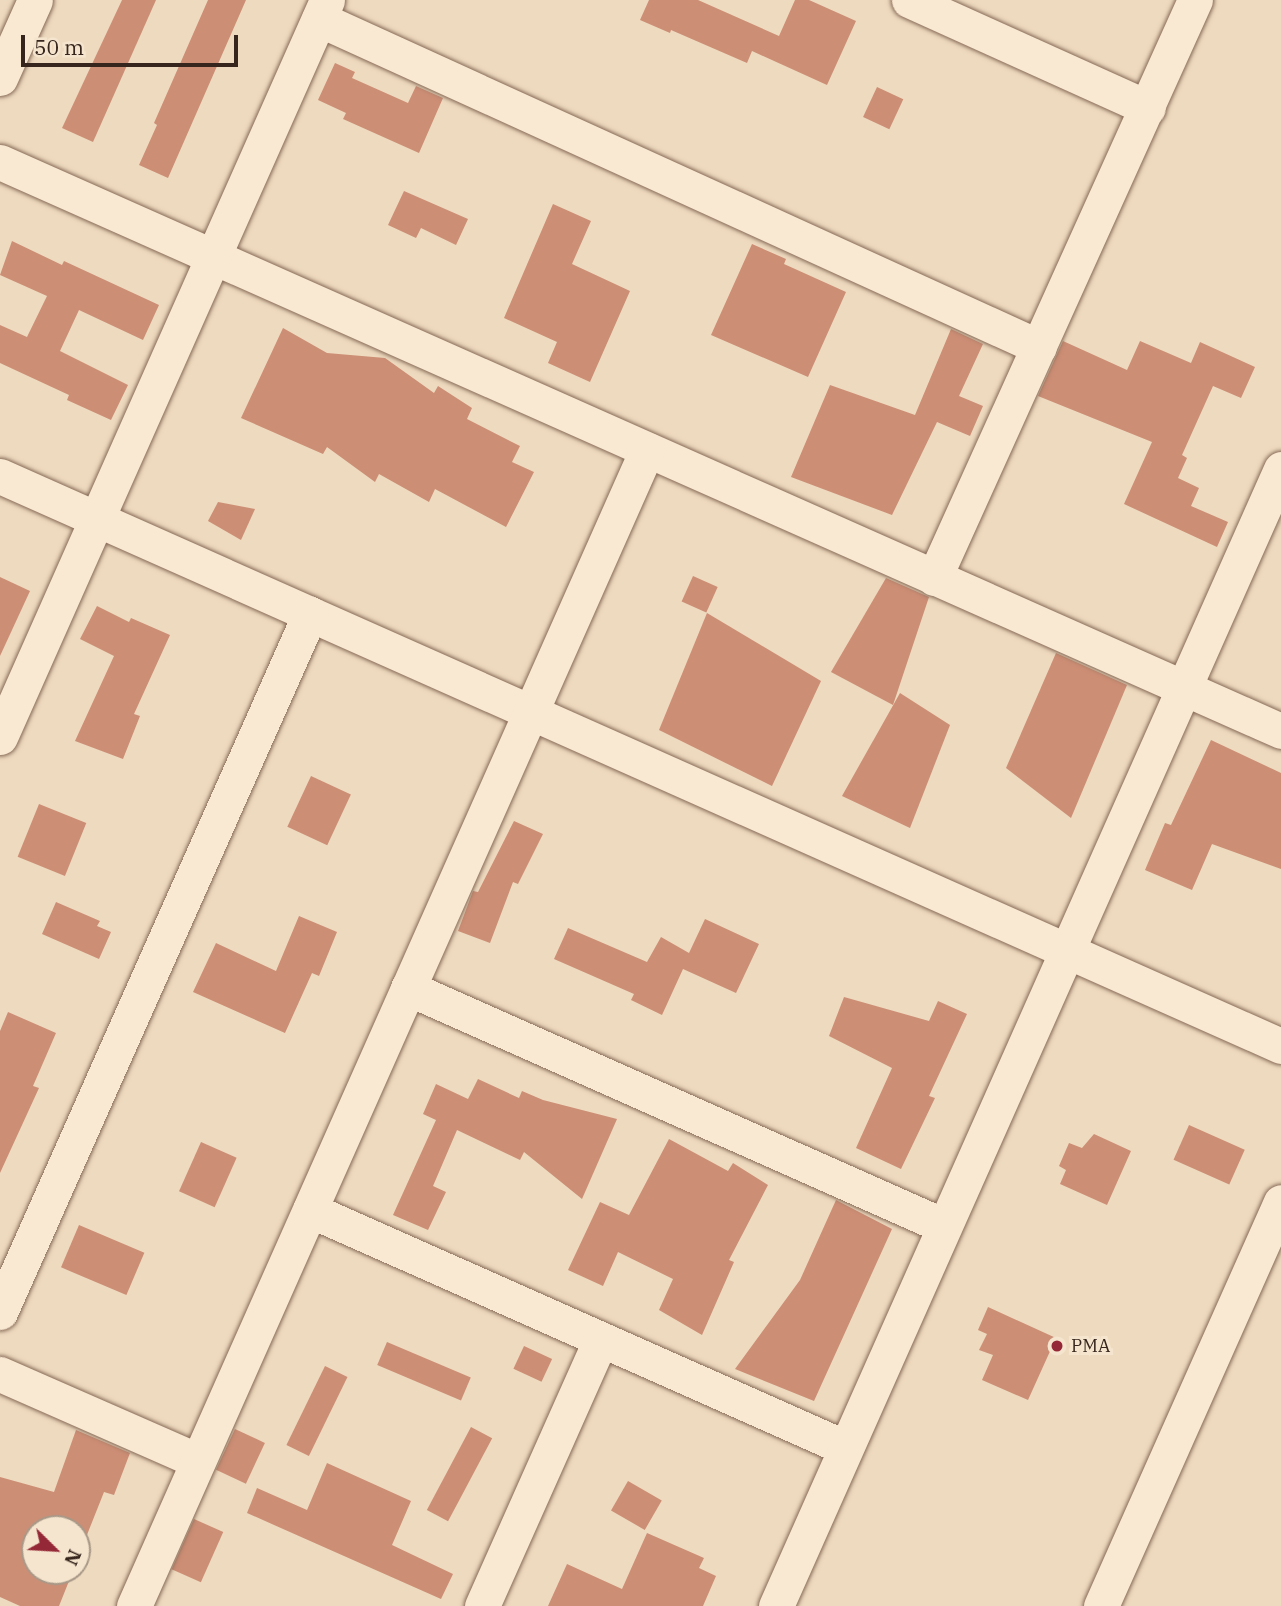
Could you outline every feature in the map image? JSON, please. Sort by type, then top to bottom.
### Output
[{"type":"street","points":[[0,78],[35,0]]},
{"type":"street","points":[[909,0],[1148,108]]},
{"type":"street","points":[[934,578],[1195,0]]},
{"type":"street","points":[[0,737],[323,10],[1040,347]]},
{"type":"street","points":[[0,162],[1281,731]]},
{"type":"street","points":[[134,1606],[647,450]]},
{"type":"street","points":[[776,1606],[1281,469]]},
{"type":"street","points":[[0,477],[1281,1046]]},
{"type":"street","points":[[0,1312],[310,614]]},
{"type":"street","points":[[408,988],[944,1226]]},
{"type":"street","points":[[1101,1606],[1281,1202]]},
{"type":"street","points":[[310,1210],[846,1448]]},
{"type":"street","points":[[482,1606],[601,1339]]},
{"type":"street","points":[[0,1374],[198,1461]]},
{"type":"building","points":[[122,0],[156,0],[93,142],[62,128]]},
{"type":"building","points":[[208,0],[246,0],[168,178],[139,165],[157,125],[154,123]]},
{"type":"building","points":[[649,0],[698,0],[779,36],[795,0],[809,0],[856,21],[827,85],[752,51],[747,63],[671,30],[670,33],[640,20]]},
{"type":"building","points":[[335,63],[355,72],[352,78],[408,103],[416,86],[443,98],[419,153],[343,119],[346,113],[318,100]]},
{"type":"building","points":[[877,87],[903,99],[889,129],[863,117]]},
{"type":"building","points":[[404,191],[468,219],[456,245],[421,228],[416,238],[388,225]]},
{"type":"building","points":[[553,204],[591,221],[572,264],[630,291],[590,382],[548,363],[557,342],[504,318]]},
{"type":"building","points":[[12,241],[62,265],[64,261],[159,305],[143,340],[79,310],[60,351],[128,385],[111,420],[67,400],[69,395],[0,363],[0,325],[27,337],[47,296],[0,275]]},
{"type":"building","points":[[752,244],[786,259],[784,264],[846,292],[808,377],[711,335]]},
{"type":"building","points":[[283,328],[327,353],[385,358],[434,393],[438,386],[472,408],[467,419],[520,446],[512,462],[534,472],[506,527],[435,489],[429,502],[379,474],[375,482],[327,447],[323,454],[241,418]]},
{"type":"building","points":[[951,329],[983,344],[959,396],[983,406],[970,436],[937,422],[892,515],[791,477],[830,385],[915,415]]},
{"type":"building","points":[[1063,341],[1127,370],[1140,341],[1191,363],[1200,342],[1255,367],[1241,398],[1213,386],[1182,455],[1187,458],[1178,478],[1199,488],[1191,506],[1228,522],[1217,547],[1124,504],[1152,442],[1038,396]]},
{"type":"building","points":[[218,502],[255,509],[241,540],[208,521]]},
{"type":"building","points":[[693,576],[718,587],[706,613],[682,602]]},
{"type":"building","points":[[0,577],[30,591],[0,656]]},
{"type":"building","points":[[886,578],[929,597],[893,705],[831,672]]},
{"type":"building","points":[[97,606],[129,622],[131,618],[170,635],[134,714],[140,716],[123,759],[75,741],[114,656],[80,639]]},
{"type":"building","points":[[707,613],[821,681],[772,786],[659,730]]},
{"type":"building","points":[[1056,653],[1127,685],[1071,818],[1006,768]]},
{"type":"building","points":[[900,693],[950,725],[910,828],[842,796]]},
{"type":"building","points":[[1211,740],[1281,773],[1281,869],[1212,844],[1192,890],[1145,870],[1165,823],[1171,825]]},
{"type":"building","points":[[311,776],[351,795],[327,845],[287,827]]},
{"type":"building","points":[[39,804],[86,823],[65,876],[18,857]]},
{"type":"building","points":[[514,821],[543,834],[518,884],[513,882],[490,943],[458,931],[473,891],[478,892]]},
{"type":"building","points":[[56,902],[100,921],[97,926],[111,932],[99,959],[42,934]]},
{"type":"building","points":[[299,916],[337,932],[319,976],[312,973],[285,1033],[193,992],[216,943],[276,971]]},
{"type":"building","points":[[705,919],[759,944],[736,993],[683,969],[662,1015],[631,1000],[634,994],[554,959],[568,928],[647,962],[661,937],[689,953]]},
{"type":"building","points":[[844,997],[929,1021],[938,1001],[967,1014],[929,1096],[935,1098],[901,1169],[856,1148],[892,1068],[829,1036]]},
{"type":"building","points":[[8,1012],[56,1033],[33,1086],[39,1088],[0,1173],[0,1031]]},
{"type":"building","points":[[478,1079],[519,1098],[522,1091],[543,1100],[617,1119],[582,1199],[524,1152],[520,1160],[457,1130],[433,1186],[446,1192],[428,1230],[393,1215],[436,1120],[423,1114],[436,1084],[468,1099]]},
{"type":"building","points":[[1189,1125],[1245,1150],[1229,1185],[1174,1160]]},
{"type":"building","points":[[1094,1134],[1131,1151],[1107,1205],[1060,1184],[1066,1170],[1059,1166],[1069,1143],[1082,1148]]},
{"type":"building","points":[[669,1139],[728,1171],[733,1163],[768,1185],[729,1260],[734,1262],[702,1335],[659,1310],[673,1279],[618,1252],[603,1286],[568,1270],[600,1202],[629,1215]]},
{"type":"building","points":[[201,1142],[237,1158],[215,1207],[179,1191]]},
{"type":"building","points":[[836,1200],[892,1229],[814,1401],[735,1369],[800,1280]]},
{"type":"building","points":[[79,1225],[144,1253],[126,1295],[61,1267]]},
{"type":"building","points":[[988,1307],[1056,1338],[1028,1400],[982,1380],[993,1355],[979,1350],[987,1334],[978,1330]]},
{"type":"building","points":[[387,1342],[471,1378],[461,1401],[377,1365]]},
{"type":"building","points":[[524,1346],[552,1359],[542,1382],[513,1369]]},
{"type":"building","points":[[325,1366],[347,1377],[309,1456],[286,1445]]},
{"type":"building","points":[[471,1427],[492,1438],[448,1521],[427,1510]]},
{"type":"building","points":[[235,1429],[265,1443],[246,1484],[216,1470]]},
{"type":"building","points":[[76,1430],[130,1453],[114,1495],[104,1492],[91,1525],[91,1515],[21,1515],[21,1585],[67,1585],[59,1606],[20,1606],[0,1597],[0,1477],[54,1492]]},
{"type":"building","points":[[327,1463],[411,1501],[392,1545],[453,1574],[441,1599],[247,1513],[257,1488],[307,1510]]},
{"type":"building","points":[[628,1481],[662,1500],[645,1530],[611,1510]]},
{"type":"building","points":[[194,1519],[223,1532],[201,1582],[172,1569]]},
{"type":"building","points":[[647,1533],[704,1558],[699,1568],[716,1576],[703,1606],[548,1606],[567,1564],[622,1589]]},
{"type":"place","name":"PMA","points":[[1057,1346]]}]
